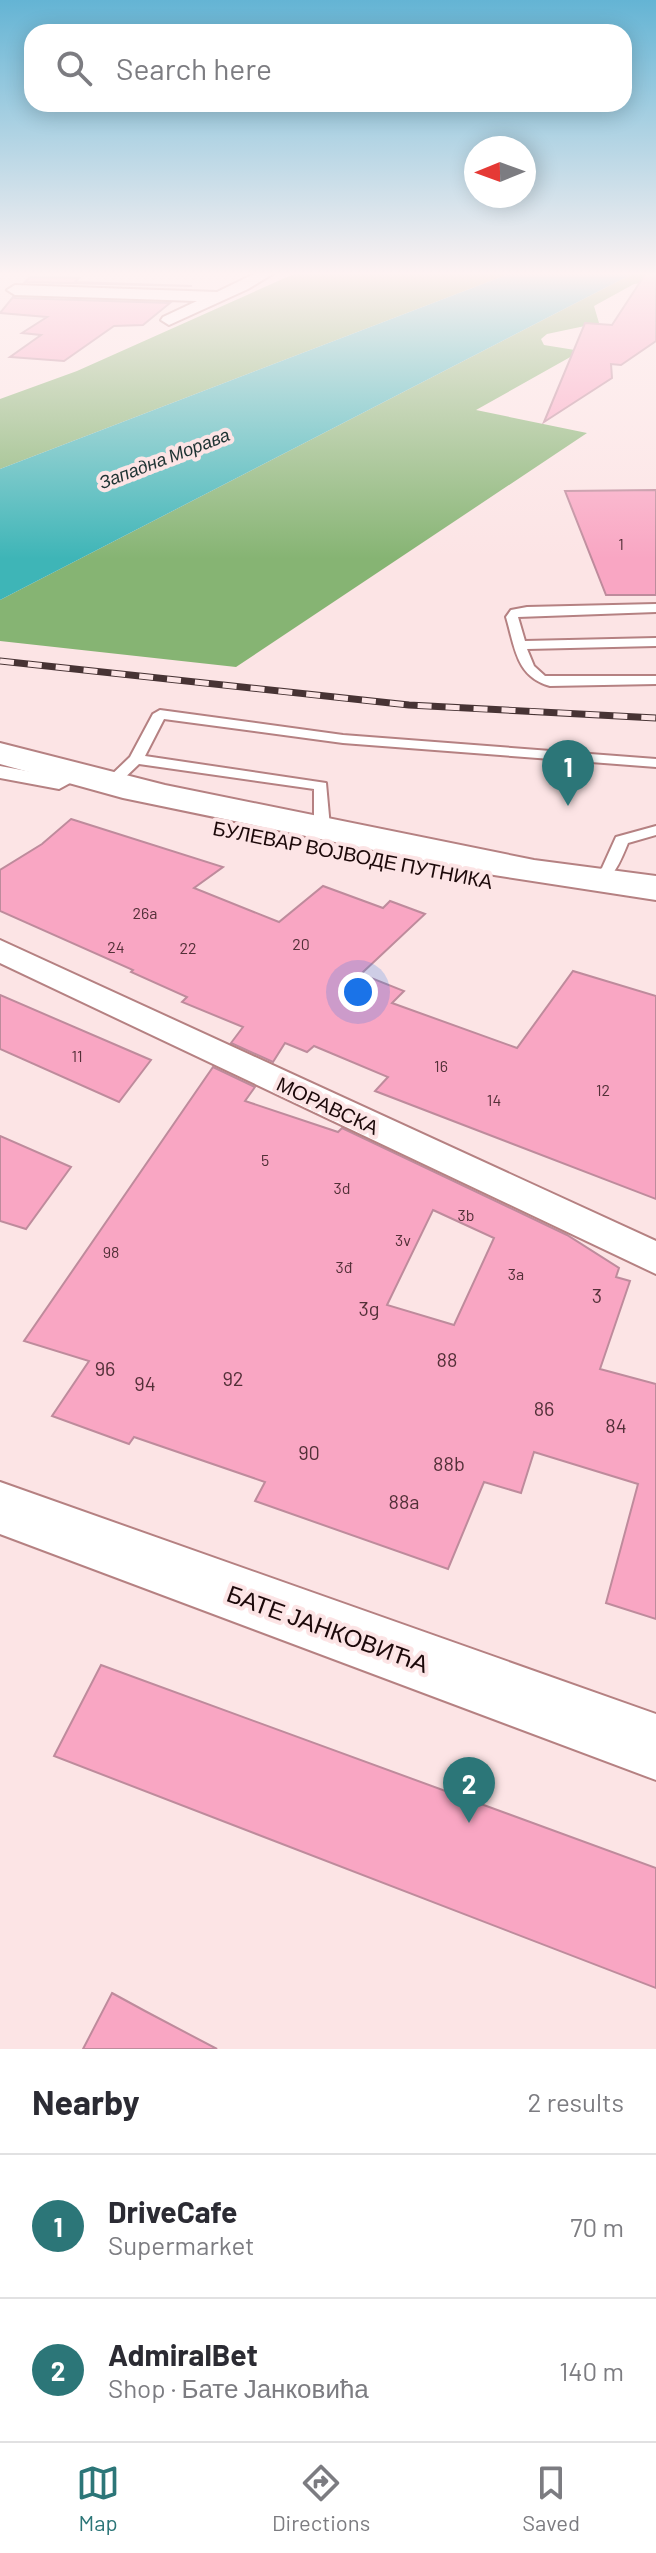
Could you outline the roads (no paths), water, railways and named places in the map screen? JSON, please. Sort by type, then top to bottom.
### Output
[{"type":"main road","points":[[0,753],[59,783]]},
{"type":"main road","name":"БУЛЕВАР ВОЈВОДЕ ПУТНИКА","points":[[59,783],[123,772],[322,827],[592,882],[656,888]]},
{"type":"main road","points":[[0,785],[59,783]]},
{"type":"main road","name":"БУЛЕВАР ВОЈВОДЕ ПУТНИКА","points":[[59,783],[534,890],[656,907]]},
{"type":"main road","name":"БАТЕ ЈАНКОВИЋА","points":[[0,1508],[656,1747]]},
{"type":"street","points":[[0,772],[59,783]]},
{"type":"street","name":"МОРАВСКА","points":[[0,950],[656,1259]]},
{"type":"lane","points":[[656,608],[515,613],[512,617],[528,672],[535,680],[656,680]]},
{"type":"lane","points":[[522,645],[656,642]]},
{"type":"lane","points":[[123,772],[160,714],[343,739],[656,763]]},
{"type":"lane","points":[[592,882],[609,870],[621,840],[655,830]]},
{"type":"water","name":"Западна Морава","points":[[262,369],[449,369],[0,600],[0,469]]},
{"type":"railway","points":[[0,661],[409,705],[656,718]]},
{"type":"place","name":"DriveCafe","points":[[568,806]]},
{"type":"place","name":"AdmiralBet","points":[[469,1823]]}]
